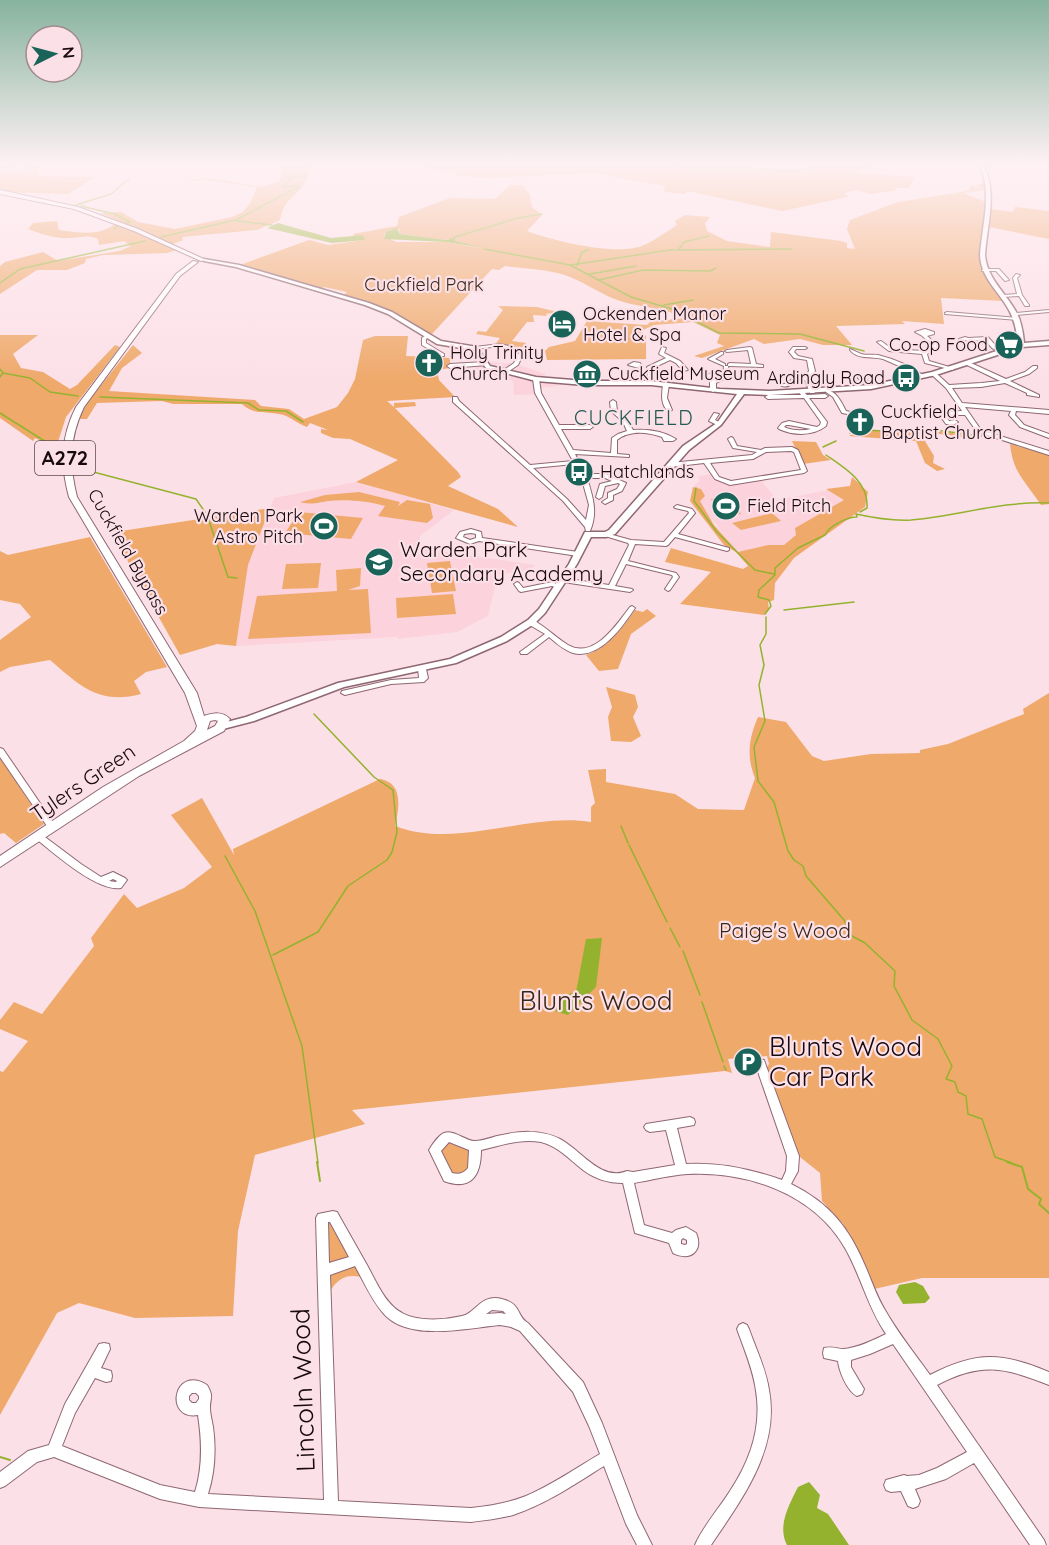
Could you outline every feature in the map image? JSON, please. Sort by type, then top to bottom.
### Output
[{"type":"highway","points":[[148,236],[199,261]]},
{"type":"highway","name":"Cuckfield Bypass","points":[[199,261],[178,275],[80,406],[65,447],[65,472],[74,497],[197,706],[201,725]]},
{"type":"highway","points":[[197,706],[219,722],[208,730],[201,725]]},
{"type":"highway","name":"Tylers Green","points":[[0,862],[116,782],[190,741],[219,722]]},
{"type":"highway","name":"Tylers Green","points":[[190,741],[200,733],[201,725]]},
{"type":"main road","points":[[985,236],[982,259],[984,270],[1017,317],[1022,333],[1021,345]]},
{"type":"main road","points":[[199,261],[219,263],[367,304],[390,313],[441,344],[475,348],[480,352],[486,367],[507,370],[536,379],[585,383],[666,384],[741,393],[826,393],[871,387],[934,374],[1021,345],[1049,343]]},
{"type":"main road","points":[[531,622],[561,583],[578,554],[588,530],[608,535],[643,499],[672,463],[719,424],[741,393]]},
{"type":"main road","name":"Tylers Green","points":[[219,722],[261,714],[355,681],[426,668],[485,648],[531,622]]},
{"type":"street","points":[[984,270],[997,270],[1007,280]]},
{"type":"street","points":[[1018,275],[1015,278],[1020,295],[1027,305]]},
{"type":"street","points":[[1003,296],[1020,295]]},
{"type":"street","points":[[947,314],[1017,317],[1049,311]]},
{"type":"street","points":[[879,342],[891,350],[924,353],[937,346],[923,335]]},
{"type":"street","points":[[428,336],[424,338],[424,344],[442,355]]},
{"type":"street","points":[[969,339],[989,337],[994,347],[1004,352]]},
{"type":"street","points":[[475,348],[504,345],[524,350],[516,364],[507,370]]},
{"type":"street","points":[[664,348],[661,354],[671,358],[685,370]]},
{"type":"street","points":[[754,365],[750,348],[724,352],[711,359],[726,366],[761,366]]},
{"type":"street","points":[[805,348],[795,348],[791,352],[795,357],[809,359],[812,371],[807,379]]},
{"type":"street","points":[[852,350],[856,354],[879,357],[902,365],[921,376]]},
{"type":"street","points":[[924,353],[927,362],[951,369]]},
{"type":"street","points":[[639,366],[650,367],[671,358]]},
{"type":"street","points":[[969,364],[1031,393]]},
{"type":"street","points":[[450,366],[486,367]]},
{"type":"street","points":[[713,390],[713,382],[726,376],[726,366]]},
{"type":"street","points":[[650,367],[651,383]]},
{"type":"street","points":[[948,387],[978,386],[1005,380],[1030,372],[1035,367]]},
{"type":"street","points":[[702,374],[718,378]]},
{"type":"street","points":[[934,374],[948,387],[982,433],[1049,453]]},
{"type":"street","points":[[860,377],[871,387]]},
{"type":"street","points":[[783,385],[790,384],[796,378],[807,379]]},
{"type":"street","points":[[536,379],[536,388],[584,476],[592,505],[588,530]]},
{"type":"street","points":[[807,379],[813,392]]},
{"type":"street","points":[[666,384],[664,398],[669,410]]},
{"type":"street","points":[[768,397],[826,393],[835,396],[844,412],[862,416]]},
{"type":"street","points":[[804,394],[824,422],[824,426],[818,429],[792,431],[781,426],[789,423],[818,429]]},
{"type":"street","points":[[455,398],[456,402],[565,500],[588,530]]},
{"type":"street","points":[[613,402],[614,411],[625,421],[631,432]]},
{"type":"street","points":[[961,405],[992,405],[1014,411],[1049,412]]},
{"type":"street","points":[[1014,411],[1012,415],[1022,426],[1049,436]]},
{"type":"street","points":[[955,422],[948,423],[941,413],[966,413]]},
{"type":"street","points":[[716,414],[712,421],[719,424]]},
{"type":"street","points":[[557,427],[590,427]]},
{"type":"street","points":[[614,454],[614,438],[631,432],[650,432],[665,437]]},
{"type":"street","points":[[706,462],[717,478],[730,483],[804,471],[795,450],[759,451],[735,447],[731,439]]},
{"type":"street","points":[[672,463],[685,464],[753,457],[759,451]]},
{"type":"street","points":[[572,452],[627,456]]},
{"type":"street","points":[[528,467],[578,462]]},
{"type":"street","points":[[584,476],[606,476],[619,481],[623,484],[621,488],[610,494],[611,499],[602,499],[601,486],[619,481]]},
{"type":"street","points":[[608,535],[630,542],[663,545],[675,535],[692,513],[690,510],[677,507]]},
{"type":"street","points":[[675,535],[718,544],[727,549]]},
{"type":"street","points":[[479,539],[578,554]]},
{"type":"street","points":[[611,588],[632,545],[630,542]]},
{"type":"street","points":[[624,562],[674,574],[676,578],[668,589]]},
{"type":"street","points":[[517,584],[521,590],[561,583],[630,590]]},
{"type":"street","points":[[531,622],[567,648],[577,652],[594,648],[616,630],[632,608]]},
{"type":"street","points":[[524,652],[549,634]]},
{"type":"street","points":[[345,693],[391,681],[423,679],[426,668]]},
{"type":"street","points":[[0,751],[51,827]]},
{"type":"street","points":[[39,836],[102,880]]},
{"type":"street","points":[[760,1064],[793,1155],[792,1171],[785,1185]]},
{"type":"street","points":[[650,1126],[690,1122]]},
{"type":"street","points":[[670,1124],[682,1169]]},
{"type":"street","points":[[475,1146],[490,1141],[535,1136],[557,1143],[588,1169],[601,1176],[627,1176],[682,1169],[728,1171],[785,1185],[809,1199],[839,1227],[852,1250],[866,1288],[895,1337],[1039,1545]]},
{"type":"street","points":[[627,1176],[639,1229],[674,1239]]},
{"type":"street","points":[[357,1260],[323,1271],[322,1218],[333,1216],[384,1304],[401,1320],[428,1326],[500,1318],[520,1325],[578,1387],[631,1519],[645,1545]]},
{"type":"street","name":"Lincoln Wood","points":[[323,1271],[327,1508]]},
{"type":"street","points":[[702,1545],[760,1453],[765,1419],[763,1392],[743,1329]]},
{"type":"street","points":[[829,1353],[844,1355],[870,1348],[895,1337]]},
{"type":"street","points":[[54,1450],[70,1409],[105,1349]]},
{"type":"street","points":[[844,1355],[845,1368],[857,1389]]},
{"type":"street","points":[[928,1383],[962,1366],[994,1361],[1010,1363],[1049,1379]]},
{"type":"street","points":[[92,1371],[106,1376]]},
{"type":"street","points":[[199,1500],[205,1483],[209,1437],[203,1404]]},
{"type":"street","points":[[0,1481],[33,1456],[54,1450],[160,1492],[199,1500],[471,1515],[493,1514],[530,1504],[607,1456]]},
{"type":"street","points":[[913,1502],[897,1484],[919,1482],[941,1474],[976,1454]]},
{"type":"shaded area","points":[[302,236],[331,238],[363,236],[365,240],[332,243]]},
{"type":"shaded area","points":[[385,236],[416,236],[447,240],[455,237],[455,241],[484,248],[446,242],[384,239]]},
{"type":"shaded area","points":[[491,362],[516,364],[546,374],[542,379],[559,381],[558,386],[537,388],[539,394],[514,395],[513,381],[475,369],[476,365]]},
{"type":"shaded area","points":[[714,474],[730,483],[760,479],[777,500],[850,486],[865,507],[806,544],[737,552],[700,501],[701,489],[693,487],[700,480],[698,476]]},
{"type":"shaded area","name":"Warden Park Secondary Academy","points":[[356,482],[454,510],[420,536],[420,548],[535,565],[532,569],[498,575],[488,616],[457,632],[398,639],[397,637],[236,646],[248,565],[274,498]]},
{"type":"shaded area","points":[[602,938],[596,987],[568,1015],[555,1011],[556,997],[576,992],[586,939]]},
{"type":"shaded area","points":[[915,1282],[923,1286],[930,1298],[925,1303],[903,1304],[896,1292],[899,1285]]},
{"type":"shaded area","points":[[809,1482],[820,1495],[817,1508],[828,1514],[849,1545],[787,1545],[783,1530],[788,1508],[798,1487]]},
{"type":"green space","points":[[50,236],[192,236],[182,237],[183,240],[168,246],[177,250],[167,253],[103,255],[86,259],[85,263],[67,270],[37,270],[0,294],[0,266],[5,262],[43,252],[58,261],[120,251],[131,246],[124,241],[99,245],[98,239],[91,237]]},
{"type":"green space","name":"Cuckfield Park","points":[[363,236],[384,236],[396,242],[446,242],[480,248],[454,241],[455,238],[447,240],[416,236],[544,236],[586,246],[619,249],[644,245],[660,236],[717,236],[727,241],[770,247],[771,236],[803,236],[841,241],[847,243],[847,248],[855,249],[850,236],[983,236],[980,266],[1004,301],[941,298],[944,324],[902,321],[905,324],[836,326],[852,345],[823,345],[800,339],[764,344],[754,339],[702,358],[694,356],[724,346],[717,343],[720,335],[693,322],[654,325],[641,331],[646,336],[646,359],[547,360],[545,351],[549,347],[575,341],[587,321],[647,325],[650,322],[684,318],[666,311],[612,298],[565,275],[505,266],[499,270],[492,269],[431,335],[391,312],[344,295],[347,292],[324,287],[320,290],[237,266],[309,240],[328,245],[364,240]]},
{"type":"green space","points":[[498,306],[537,307],[558,312],[546,314],[547,316],[533,315],[534,322],[527,322],[512,341],[526,343],[523,347],[495,345],[500,338],[476,334],[478,331],[486,332],[503,310]]},
{"type":"green space","points":[[0,335],[38,335],[13,354],[21,368],[43,372],[70,389],[77,385],[115,345],[120,347],[66,417],[56,448],[35,438],[33,441],[0,418]]},
{"type":"green space","points":[[375,336],[408,336],[406,356],[450,358],[450,368],[437,370],[439,380],[455,397],[387,401],[394,407],[394,403],[415,402],[416,406],[395,408],[458,472],[461,477],[448,486],[498,509],[518,527],[356,482],[398,460],[350,439],[333,438],[321,433],[321,429],[328,430],[310,423],[307,427],[283,415],[255,411],[242,404],[173,404],[162,401],[97,403],[87,419],[79,419],[87,403],[133,345],[142,353],[122,368],[109,391],[255,400],[261,406],[289,409],[304,419],[337,407],[355,379],[363,340]]},
{"type":"green space","points":[[860,430],[927,430],[977,436],[976,439],[919,431],[934,456],[933,463],[945,469],[937,471],[925,463],[916,441],[849,436]]},
{"type":"green space","points":[[792,441],[816,442],[823,455],[831,460],[803,464]]},
{"type":"green space","points":[[1010,444],[1049,455],[1049,504],[1041,505],[1021,476],[1014,462]]},
{"type":"green space","points":[[852,477],[868,492],[865,507],[794,558],[775,583],[774,600],[768,602],[769,609],[764,615],[680,604],[711,572],[665,562],[671,548],[743,569],[748,566],[736,552],[724,545],[690,501],[693,487],[701,489],[705,496],[700,501],[714,525],[738,552],[768,545],[784,545],[796,535],[795,528],[844,500],[826,489],[850,486]]},
{"type":"green space","points":[[359,492],[400,502],[398,506],[407,500],[430,504],[433,518],[427,523],[378,516],[385,506],[349,500],[311,504],[300,502],[325,495]]},
{"type":"green space","name":"Field Pitch","points":[[730,497],[741,514],[722,516],[711,499]]},
{"type":"green space","points":[[270,508],[248,565],[236,646],[217,644],[180,655],[129,564],[115,532]]},
{"type":"green space","name":"Warden Park Astro Pitch","points":[[299,512],[363,518],[351,539],[285,533]]},
{"type":"green space","points":[[772,513],[781,521],[741,530],[732,523]]},
{"type":"green space","points":[[90,537],[167,667],[146,672],[134,681],[141,694],[113,697],[91,691],[50,660],[10,667],[0,672],[0,640],[31,617],[20,604],[0,600],[0,551],[8,555]]},
{"type":"green space","points":[[450,561],[456,591],[432,593],[427,563]]},
{"type":"green space","points":[[321,563],[318,588],[282,589],[286,564]]},
{"type":"green space","points":[[361,568],[360,586],[348,590],[368,589],[371,633],[248,639],[257,596],[337,591],[336,570]]},
{"type":"green space","points":[[453,594],[456,614],[397,618],[396,598]]},
{"type":"green space","points":[[647,609],[656,616],[631,634],[618,669],[599,671],[586,655],[608,642],[635,610],[643,612]]},
{"type":"green space","points":[[606,687],[635,695],[638,707],[633,717],[641,736],[631,742],[611,741],[608,717],[612,707]]},
{"type":"green space","points":[[1049,693],[1049,1278],[922,1278],[870,1290],[856,1249],[843,1224],[822,1201],[820,1173],[800,1157],[766,1069],[769,1064],[767,1056],[728,1059],[732,1073],[725,1071],[352,1110],[365,1124],[255,1155],[238,1231],[233,1316],[135,1318],[79,1303],[57,1313],[0,1415],[0,1071],[3,1072],[28,1041],[0,1029],[0,1020],[14,1002],[42,1014],[94,946],[91,938],[124,894],[137,908],[184,888],[212,867],[171,815],[202,798],[234,855],[233,849],[380,779],[388,781],[396,791],[398,812],[395,826],[419,832],[467,833],[542,822],[567,820],[591,822],[591,807],[595,803],[588,770],[606,769],[606,782],[675,794],[698,809],[744,810],[755,778],[750,762],[750,747],[752,732],[758,717],[786,722],[812,756],[824,761],[871,754],[920,753],[920,750],[948,744],[1024,714],[1023,709]]},
{"type":"green space","points":[[0,758],[44,824],[16,843],[4,833],[0,834]]},
{"type":"green space","points":[[448,1140],[468,1148],[472,1154],[469,1173],[451,1174],[439,1152]]},
{"type":"green space","points":[[333,1216],[368,1279],[356,1276],[346,1277],[330,1291],[322,1218]]},
{"type":"waterway","points":[[161,237],[165,236]]},
{"type":"waterway","points":[[679,249],[684,242],[709,236]]},
{"type":"waterway","points":[[0,283],[20,269],[145,241]]},
{"type":"waterway","points":[[484,249],[570,265],[631,297],[672,309],[719,333],[800,334],[864,351]]},
{"type":"waterway","points":[[577,264],[670,250],[792,249]]},
{"type":"waterway","points":[[577,264],[582,252],[588,250]]},
{"type":"waterway","points":[[571,265],[577,264]]},
{"type":"waterway","points":[[590,274],[636,266]]},
{"type":"waterway","points":[[599,280],[643,270],[710,271],[716,268]]},
{"type":"waterway","points":[[664,305],[693,300]]},
{"type":"waterway","points":[[0,369],[3,373]]},
{"type":"waterway","points":[[0,377],[3,373]]},
{"type":"waterway","points":[[3,373],[30,378],[50,392],[78,396]]},
{"type":"waterway","points":[[100,397],[248,403],[259,410],[286,411],[303,422]]},
{"type":"waterway","points":[[0,413],[54,447]]},
{"type":"waterway","points":[[850,433],[856,429]]},
{"type":"waterway","points":[[890,431],[927,429],[982,436]]},
{"type":"waterway","points":[[862,430],[886,431]]},
{"type":"waterway","points":[[823,447],[836,441]]},
{"type":"waterway","points":[[79,454],[82,469],[196,499],[207,515],[228,577],[237,578]]},
{"type":"waterway","points":[[826,455],[860,483],[867,499],[867,508],[860,512]]},
{"type":"waterway","points":[[696,488],[694,501],[717,532],[755,570],[774,574]]},
{"type":"waterway","points":[[765,614],[771,606],[769,600],[758,597],[759,590],[775,575],[775,568],[798,548],[825,535],[830,528],[839,523],[857,517],[856,514],[883,519],[911,520],[997,506],[1049,503]]},
{"type":"waterway","points":[[784,610],[854,602]]},
{"type":"waterway","points":[[766,617],[766,634],[760,645],[764,665],[759,685],[765,721],[754,747],[758,781],[774,802],[788,851],[794,860],[803,866],[806,876],[844,920],[852,936],[865,943],[895,971],[894,986],[912,1020],[938,1039],[952,1066],[946,1079],[955,1082],[958,1092],[966,1096],[968,1114],[982,1119],[995,1157],[1012,1163]]},
{"type":"waterway","points":[[273,955],[318,932],[348,886],[387,860],[392,852],[397,832],[393,790],[374,777],[314,714]]},
{"type":"waterway","points":[[621,826],[628,843]]},
{"type":"waterway","points":[[629,845],[667,922]]},
{"type":"waterway","points":[[225,856],[255,911],[302,1046],[318,1163]]},
{"type":"waterway","points":[[670,928],[680,947]]},
{"type":"waterway","points":[[683,951],[700,995]]},
{"type":"waterway","points":[[702,1002],[723,1062]]},
{"type":"waterway","points":[[724,1066],[726,1070]]},
{"type":"waterway","points":[[317,1162],[320,1181]]},
{"type":"waterway","points":[[1007,1162],[1022,1167],[1028,1189],[1041,1199],[1039,1204],[1049,1213]]},
{"type":"waterway","points":[[0,1457],[10,1460]]},
{"type":"place","name":"Ockenden Manor Hotel & Spa","points":[[562,324]]},
{"type":"place","name":"Co-op Food","points":[[1009,345]]},
{"type":"place","name":"Holy Trinity Church","points":[[429,363]]},
{"type":"place","name":"Cuckfield Museum","points":[[587,374]]},
{"type":"place","name":"Ardingly Road","points":[[906,378]]},
{"type":"place","name":"Cuckfield Baptist Church","points":[[860,422]]},
{"type":"place","name":"Hatchlands","points":[[579,472]]},
{"type":"place","name":"Field Pitch","points":[[726,506]]},
{"type":"place","name":"Warden Park Astro Pitch","points":[[324,526]]},
{"type":"place","name":"Warden Park Secondary Academy","points":[[379,562]]},
{"type":"place","name":"Blunts Wood Car Park","points":[[748,1062]]},
{"type":"district","name":"CUCKFIELD","points":[[634,418]]},
{"type":"park label","name":"Paige's Wood","points":[[785,931]]},
{"type":"park label","name":"Blunts Wood","points":[[596,1001]]}]
